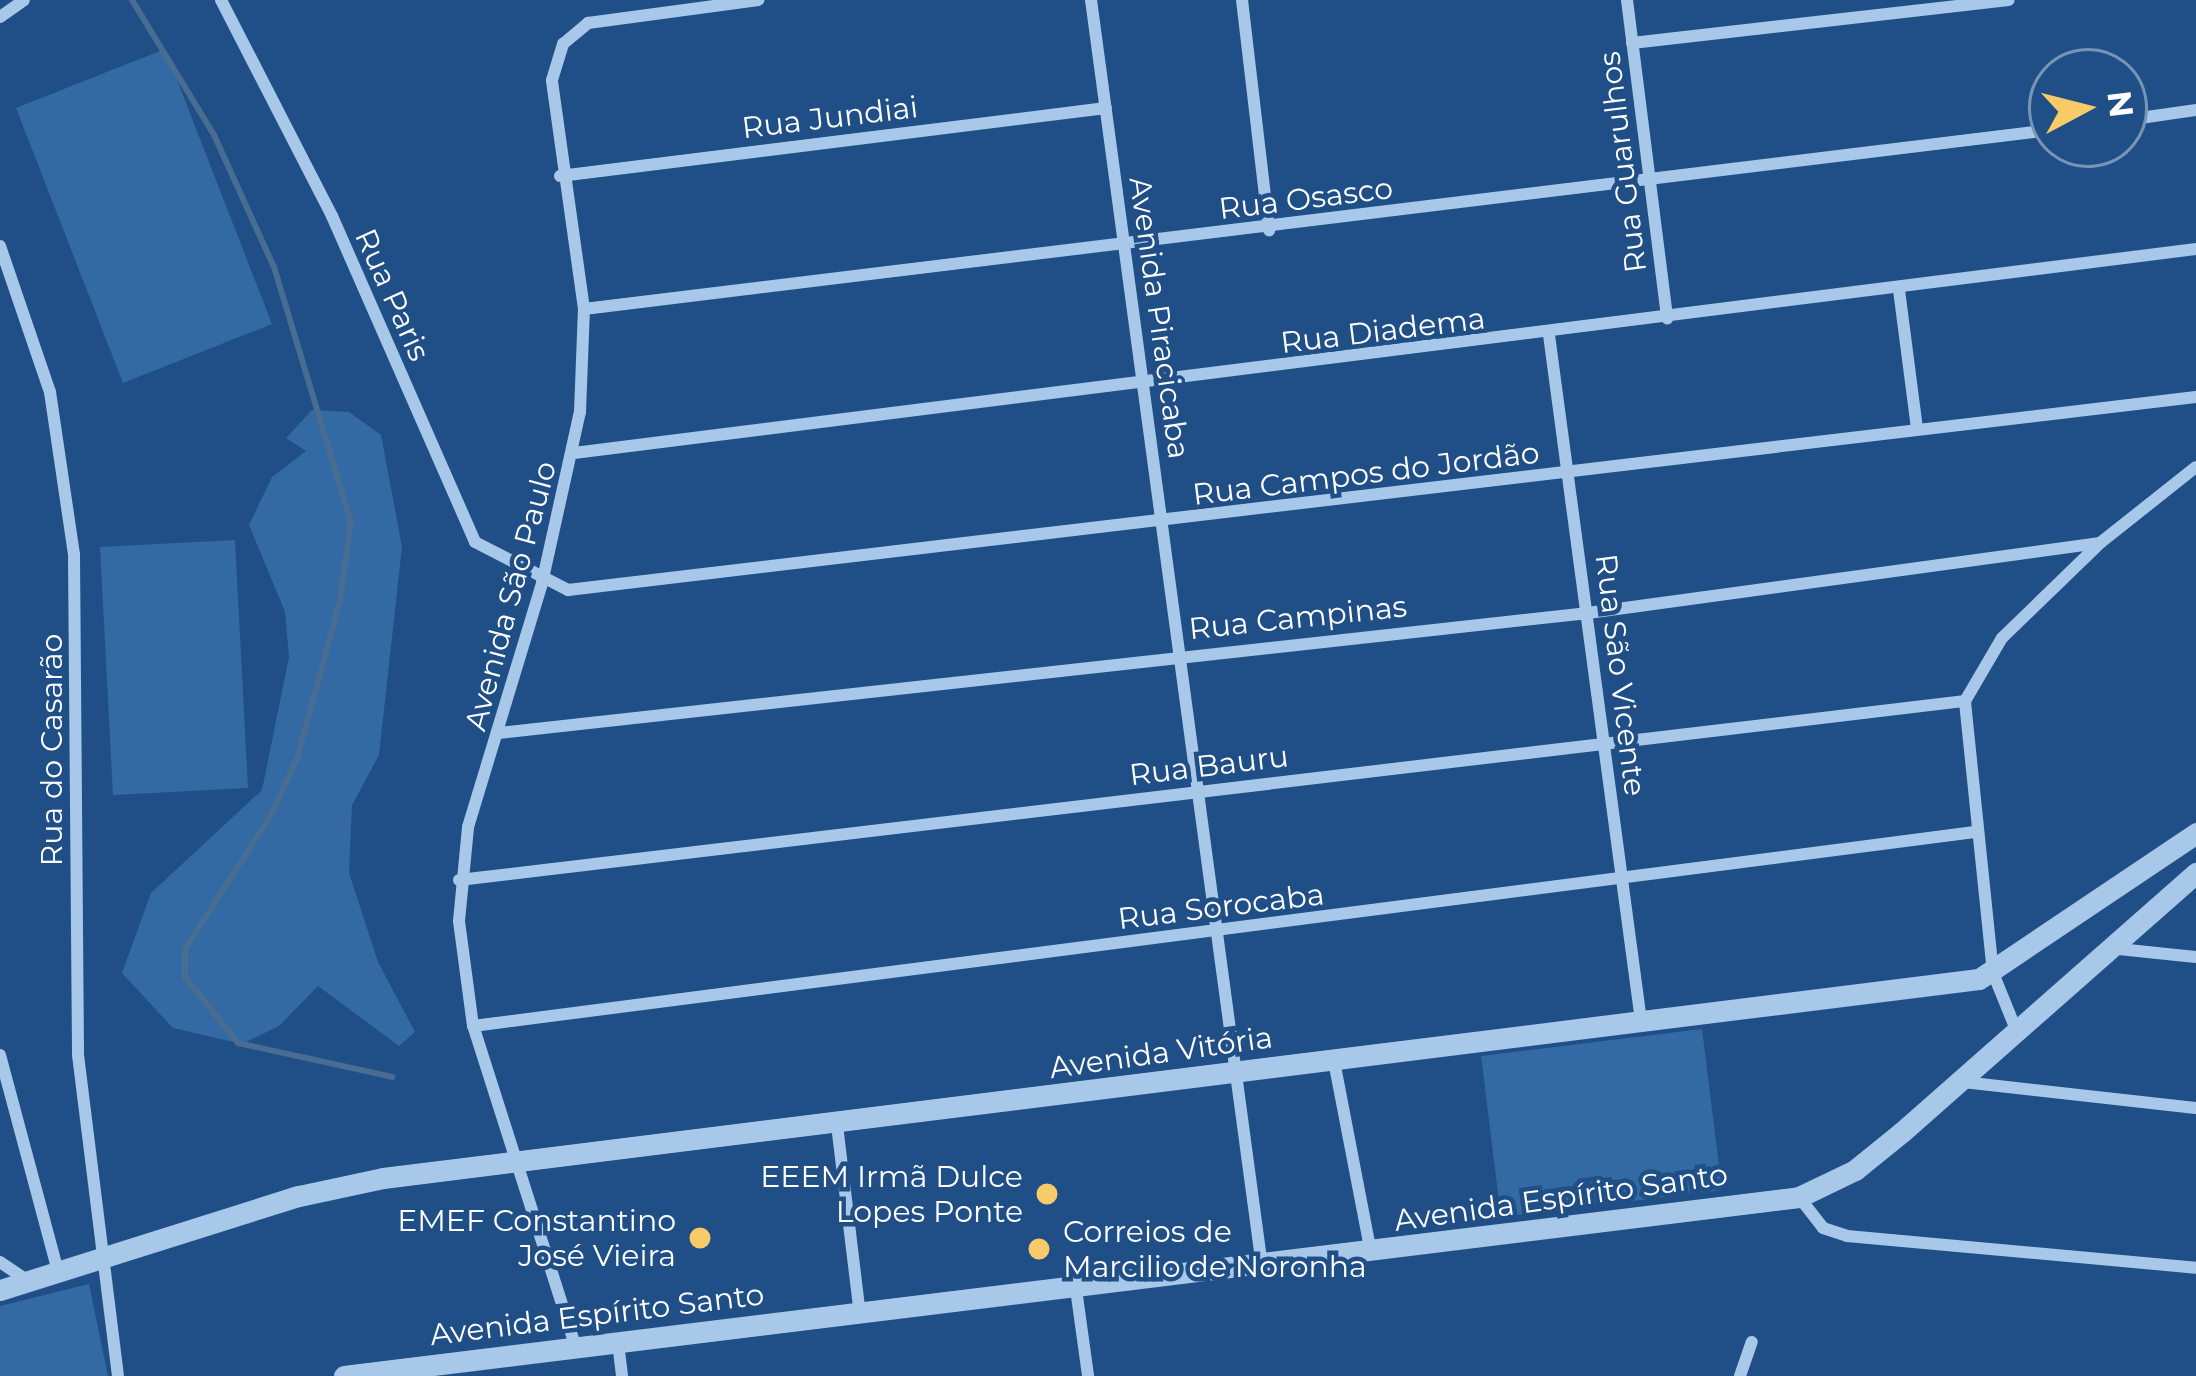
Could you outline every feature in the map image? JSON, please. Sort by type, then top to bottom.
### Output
[{"type":"street","points":[[1,15],[23,0]]},
{"type":"street","name":"Rua Paris","points":[[221,0],[332,216],[475,542],[542,583]]},
{"type":"street","name":"Avenida São Paulo","points":[[576,1348],[472,1026],[460,880],[574,453],[584,309],[560,176],[552,80],[575,32],[606,19],[758,0]]},
{"type":"street","name":"Avenida Piracicaba","points":[[1091,0],[1263,1267]]},
{"type":"street","points":[[1242,0],[1269,230]]},
{"type":"street","name":"Rua Guarulhos","points":[[1628,0],[1666,318]]},
{"type":"street","points":[[1632,43],[2009,0]]},
{"type":"street","name":"Rua Jundiai","points":[[560,176],[1106,108]]},
{"type":"street","points":[[2148,117],[2196,110]]},
{"type":"street","name":"Rua Osasco","points":[[584,309],[1269,230],[1647,177],[2028,133]]},
{"type":"street","name":"Rua do Casarão","points":[[0,246],[50,392],[74,555],[78,1055],[102,1263]]},
{"type":"street","name":"Rua Diadema","points":[[574,453],[1550,335],[2196,249]]},
{"type":"street","points":[[1899,290],[1917,428]]},
{"type":"street","name":"Rua São Vicente","points":[[1550,335],[1641,1021]]},
{"type":"street","name":"Rua Campos do Jordão","points":[[542,583],[579,591],[2196,398]]},
{"type":"street","points":[[2017,1032],[1993,973],[1965,701],[2002,638],[2100,543],[2196,467]]},
{"type":"street","name":"Rua Campinas","points":[[499,733],[1179,654],[1588,613],[2100,543]]},
{"type":"street","name":"Rua Bauru","points":[[460,880],[1965,701]]},
{"type":"street","name":"Rua Sorocaba","points":[[472,1026],[1976,832]]},
{"type":"street","name":"Avenida Vitória","points":[[0,1290],[102,1263],[299,1196],[517,1163],[1236,1071],[1849,999],[1993,973],[2196,833]]},
{"type":"street","points":[[2173,846],[2196,855]]},
{"type":"street","name":"Avenida Espírito Santo","points":[[344,1376],[413,1372],[618,1342],[1263,1267],[1799,1197],[1856,1170],[1963,1082],[2196,873]]},
{"type":"street","points":[[2107,948],[2196,957]]},
{"type":"street","points":[[0,1055],[58,1271]]},
{"type":"street","points":[[1334,1061],[1371,1253]]},
{"type":"street","points":[[1963,1082],[2196,1108]]},
{"type":"street","points":[[837,1125],[860,1314]]},
{"type":"street","points":[[1799,1197],[1823,1228],[1846,1236],[2196,1268]]},
{"type":"street","points":[[0,1262],[29,1281]]},
{"type":"street","points":[[102,1263],[118,1376]]},
{"type":"street","points":[[1076,1289],[1088,1376]]},
{"type":"street","points":[[618,1342],[622,1376]]},
{"type":"street","points":[[1740,1376],[1752,1342]]},
{"type":"shaded area","points":[[165,49],[272,324],[123,383],[16,108]]},
{"type":"shaded area","points":[[312,410],[349,412],[381,435],[402,547],[379,755],[352,805],[349,873],[378,962],[415,1032],[399,1046],[318,986],[279,1026],[242,1044],[173,1028],[122,973],[151,893],[262,790],[289,657],[285,612],[249,525],[272,477],[306,451],[286,438]]},
{"type":"shaded area","points":[[235,540],[248,788],[113,795],[100,547]]},
{"type":"shaded area","points":[[1702,1029],[1722,1190],[1501,1217],[1481,1056]]},
{"type":"shaded area","points":[[89,1284],[108,1376],[0,1376],[0,1306]]},
{"type":"waterway","points":[[132,0],[214,135],[274,267],[351,522],[340,600],[298,756],[271,815],[185,949],[185,977],[238,1043],[392,1077]]},
{"type":"place","name":"EEEM Irmã Dulce Lopes Ponte","points":[[1047,1194]]},
{"type":"place","name":"EMEF Constantino José Vieira","points":[[700,1238]]},
{"type":"place","name":"Correios de Marcilio de Noronha","points":[[1039,1249]]}]
